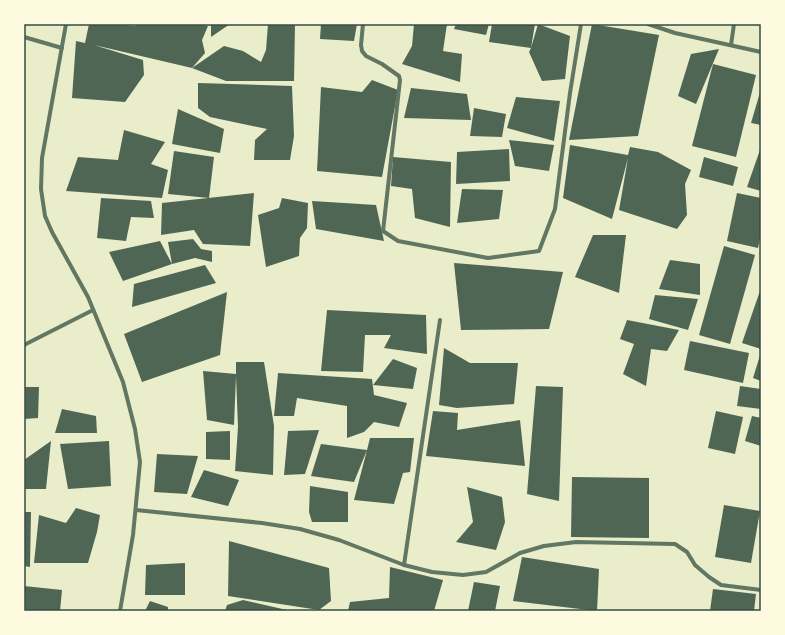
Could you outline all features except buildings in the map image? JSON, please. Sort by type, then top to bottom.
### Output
[{"type":"street","points":[[66,24],[42,158],[41,189],[45,216],[52,232],[88,297],[123,382],[135,429],[140,462],[133,535],[120,611]]},
{"type":"street","points":[[364,24],[361,45],[362,51],[366,56],[382,64],[399,76],[400,80],[383,231],[398,241],[488,258],[539,251],[555,209],[570,93],[581,24]]},
{"type":"street","points":[[648,24],[675,33],[761,52]]},
{"type":"street","points":[[731,45],[734,24]]},
{"type":"street","points":[[24,37],[62,48]]},
{"type":"street","points":[[24,345],[93,310]]},
{"type":"street","points":[[404,565],[440,320]]},
{"type":"street","points":[[136,510],[262,523],[300,529],[338,540],[404,565],[432,572],[463,575],[486,572],[520,553],[544,546],[576,542],[675,544],[687,552],[695,565],[708,577],[721,585],[761,590]]}]
